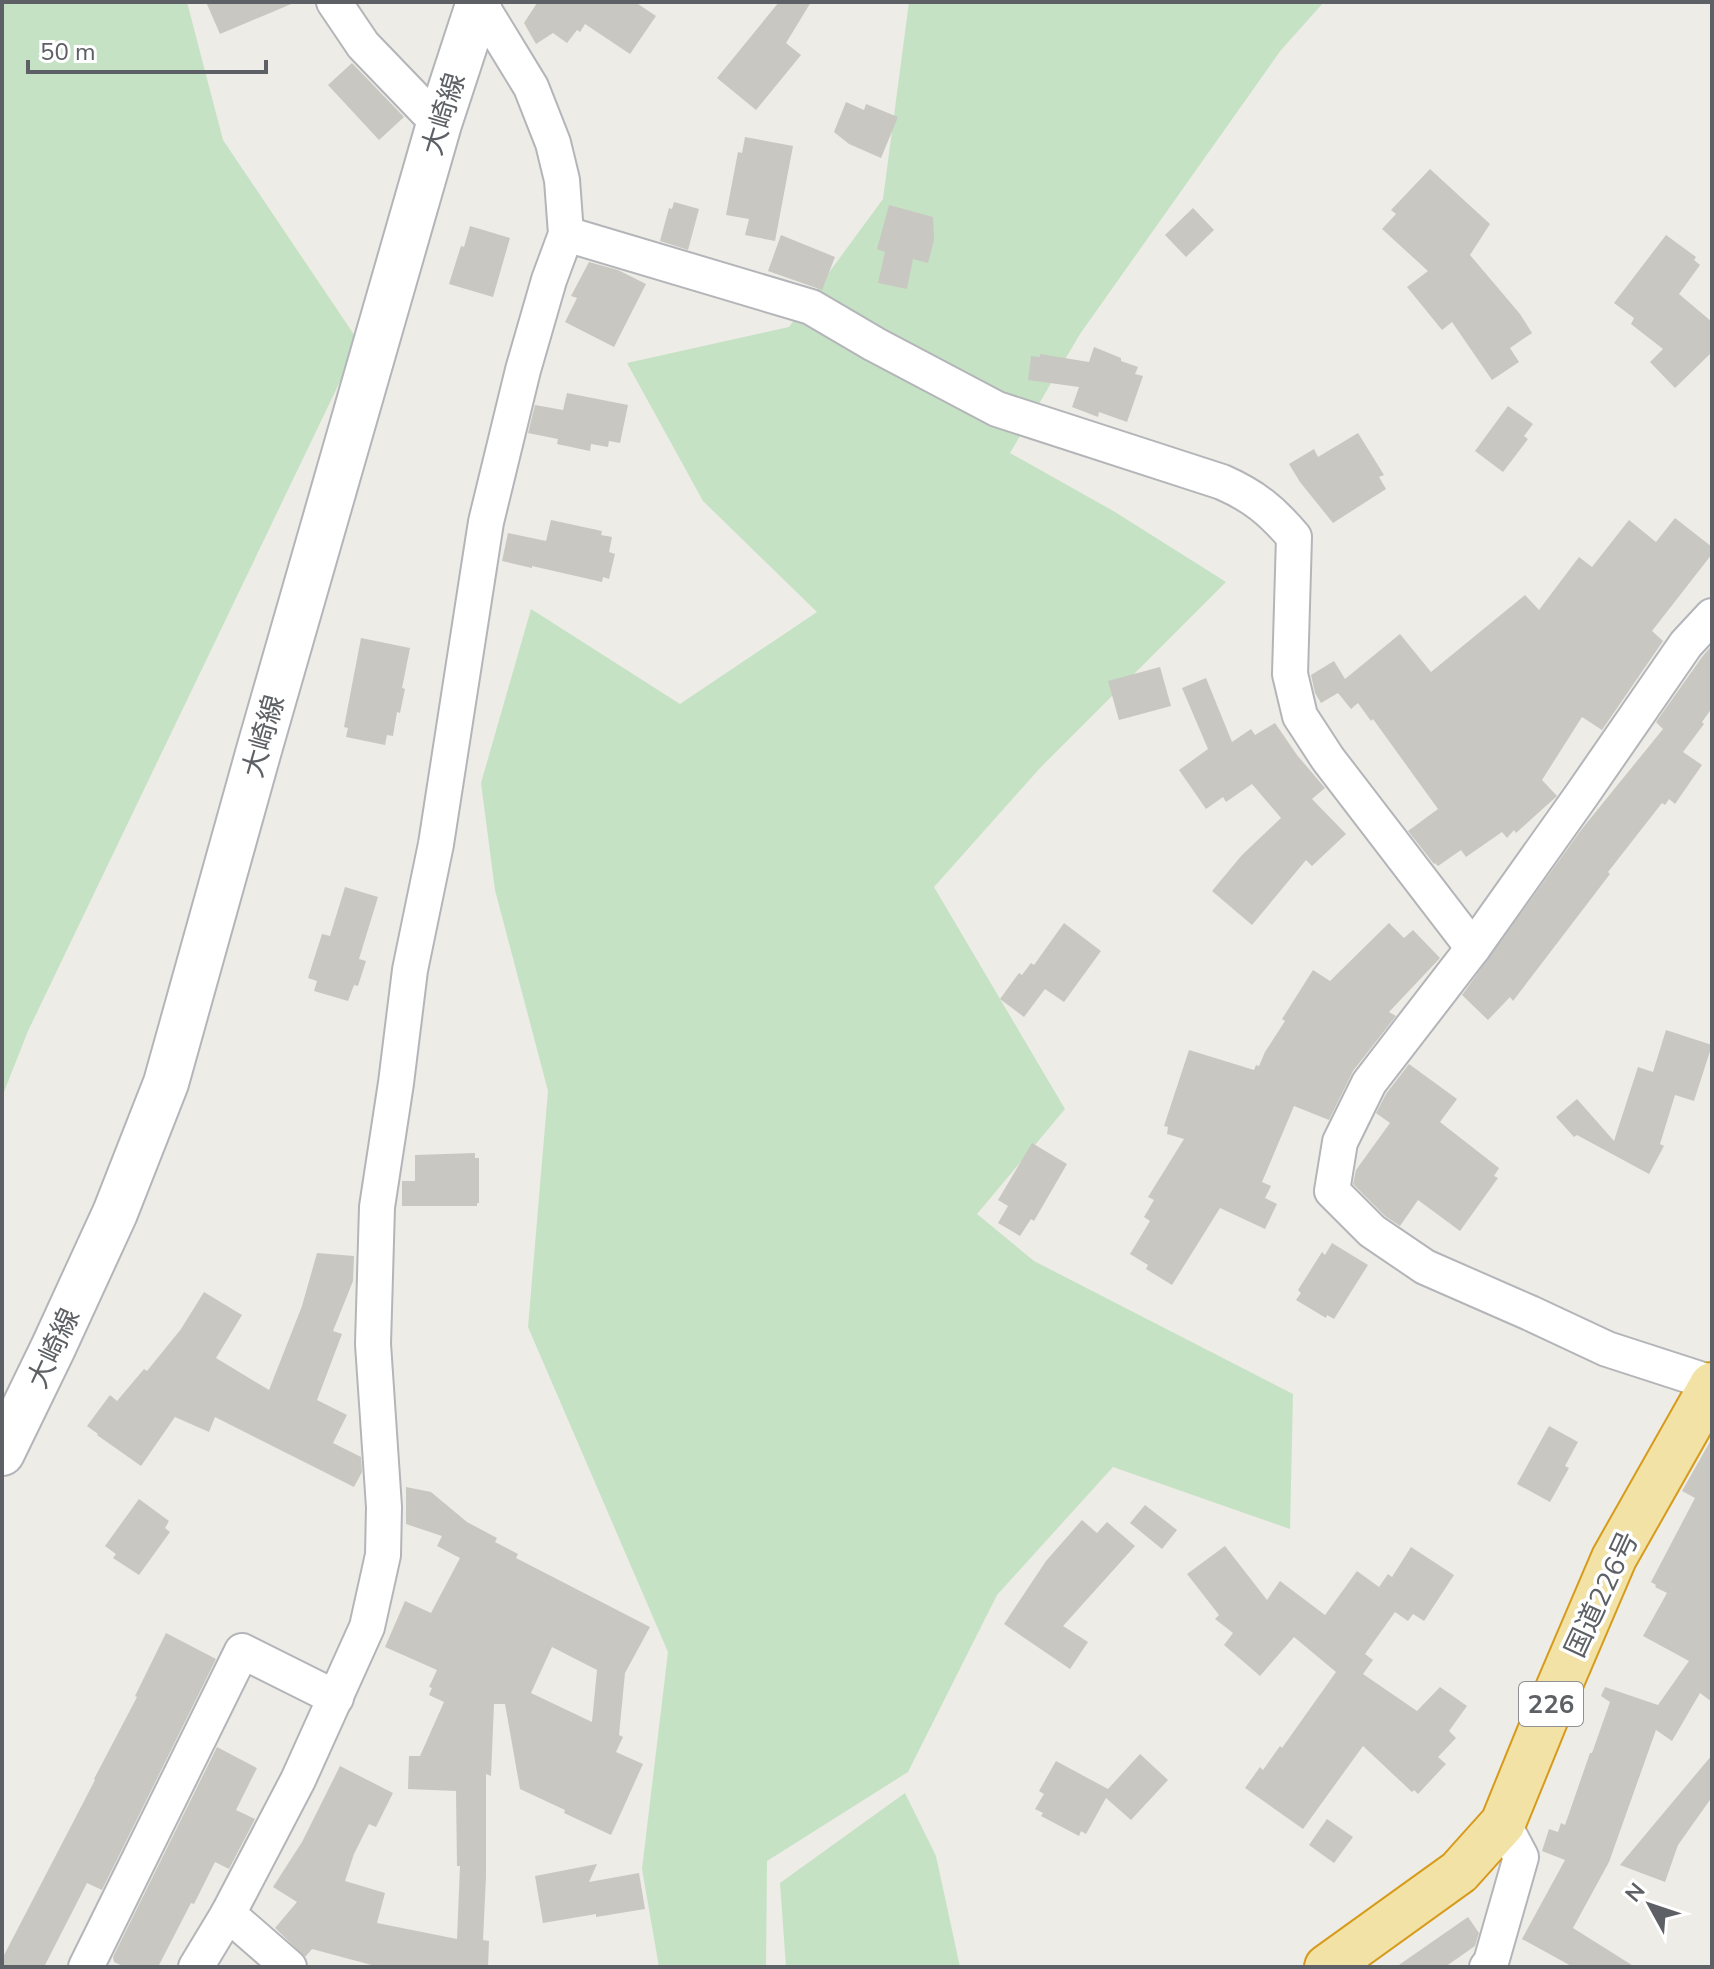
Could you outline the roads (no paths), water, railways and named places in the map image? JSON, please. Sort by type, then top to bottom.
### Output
[{"type":"highway","name":"国道226号","points":[[1327,1967],[1459,1872],[1503,1823],[1614,1558],[1712,1384]]},
{"type":"street","points":[[334,2],[363,45],[439,124]]},
{"type":"street","points":[[196,1967],[228,1914],[298,1780],[336,1698],[367,1627],[383,1555],[384,1507],[373,1344],[377,1207],[410,970],[436,844],[486,522],[523,370],[566,234],[562,180],[547,129],[531,87],[479,2]]},
{"type":"street","name":"大崎線","points":[[2,1453],[115,1213],[166,1083],[439,124],[479,2]]},
{"type":"street","points":[[566,234],[811,307],[997,409],[1222,482],[1263,504],[1294,537],[1290,674],[1300,716],[1328,759],[1473,948]]},
{"type":"street","points":[[1712,616],[1686,644],[1473,948],[1369,1083],[1340,1142],[1332,1191],[1372,1231],[1425,1267],[1607,1349],[1712,1384]]},
{"type":"street","points":[[86,1967],[242,1651],[336,1698]]},
{"type":"street","points":[[1487,1967],[1521,1857],[1503,1823]]},
{"type":"street","points":[[228,1914],[289,1967]]}]
